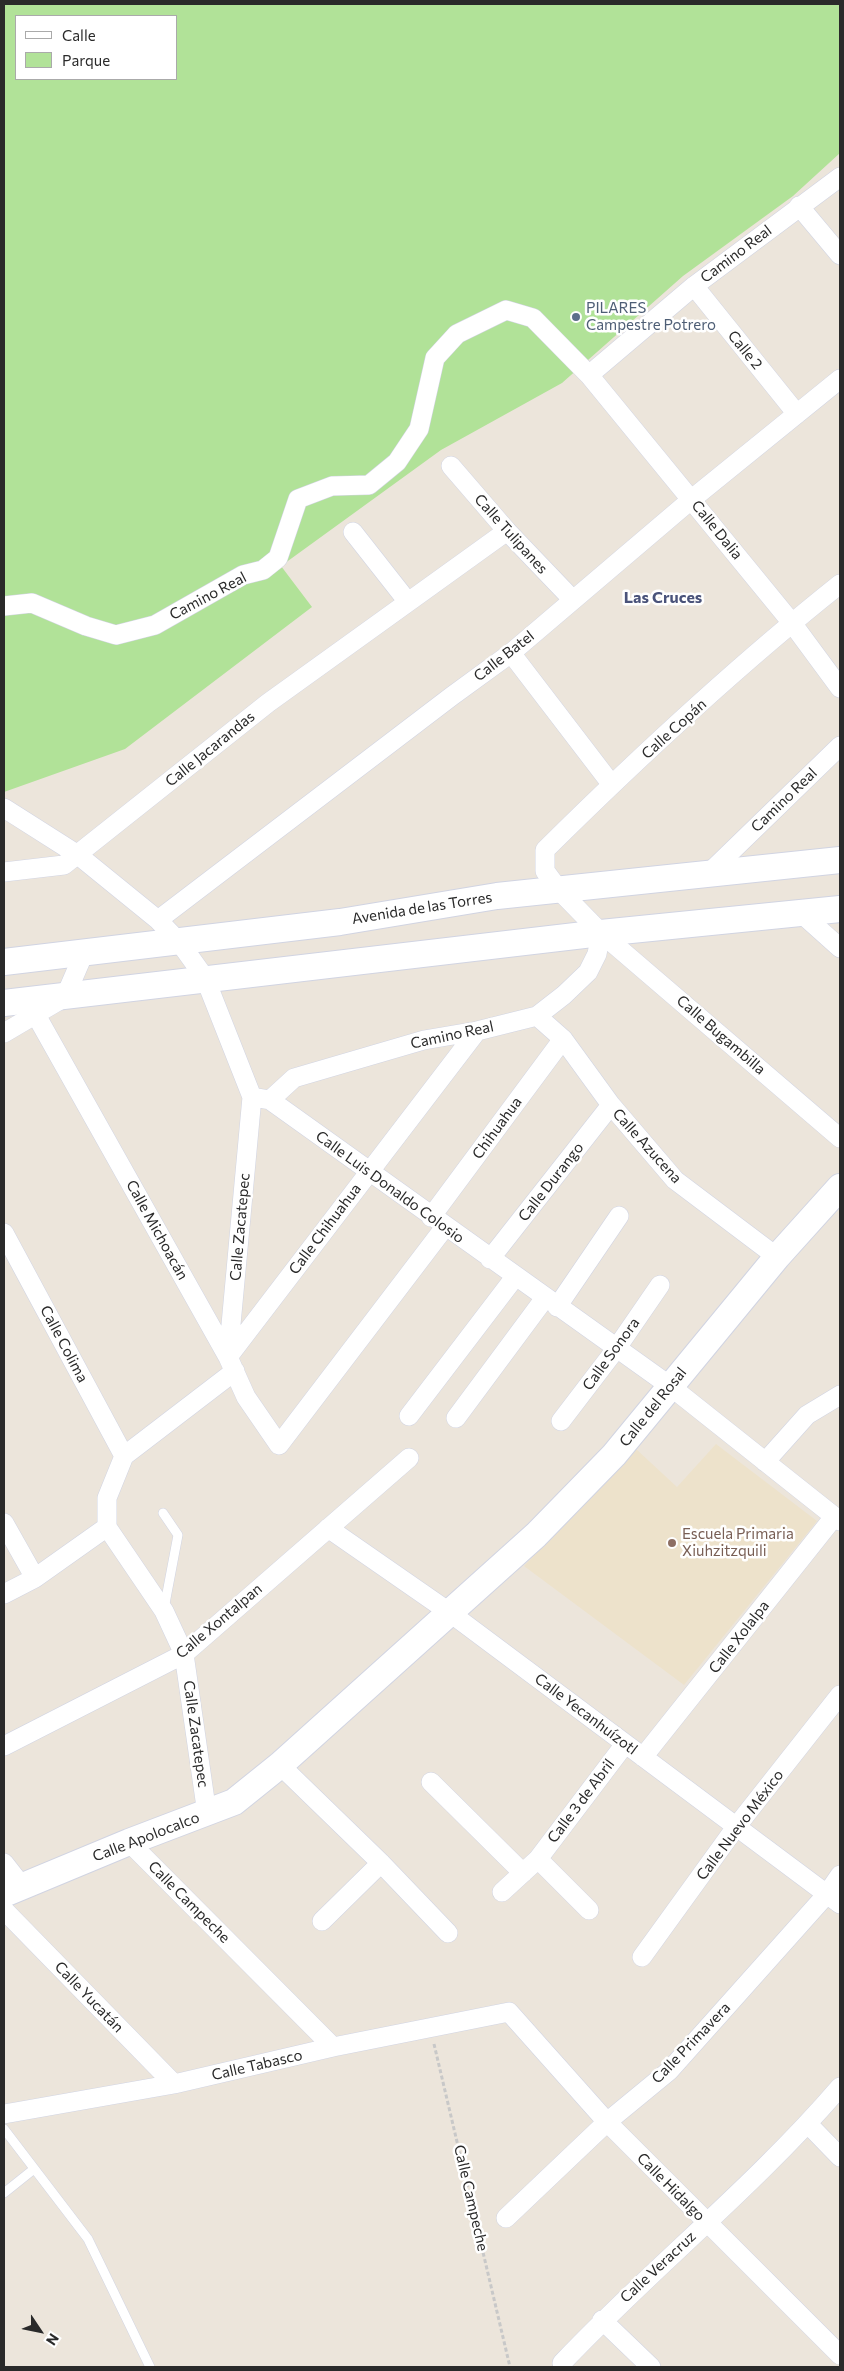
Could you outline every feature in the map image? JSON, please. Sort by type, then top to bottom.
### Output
[{"type":"street","name":"Camino Real","points":[[4,606],[32,602],[86,626],[116,635],[155,625],[243,575],[263,570],[278,558],[298,499],[332,486],[369,485],[397,462],[419,430],[435,358],[457,334],[506,310],[533,318],[589,375],[694,286],[840,177]]},
{"type":"street","points":[[799,206],[840,255]]},
{"type":"street","name":"Calle 2","points":[[694,286],[797,414]]},
{"type":"street","name":"Calle Dalia","points":[[589,375],[792,623],[840,688]]},
{"type":"street","name":"Calle Batel","points":[[158,920],[511,653],[692,499],[840,379]]},
{"type":"street","name":"Calle Tulipanes","points":[[451,466],[507,531],[573,600]]},
{"type":"street","name":"Calle Jacarandas","points":[[4,872],[64,865],[268,703],[507,531]]},
{"type":"street","points":[[353,532],[408,602]]},
{"type":"street","name":"Calle Copán","points":[[558,890],[546,871],[545,850],[612,785],[792,623],[840,584]]},
{"type":"street","points":[[511,653],[612,785]]},
{"type":"street","name":"Camino Real","points":[[707,875],[840,746]]},
{"type":"street","points":[[4,808],[78,855],[158,920],[180,943],[205,978],[261,1099]]},
{"type":"street","name":"Avenida de las Torres","points":[[4,962],[180,943],[340,922],[497,896],[840,860]]},
{"type":"street","name":"Calle Bugambilla","points":[[558,890],[601,933],[840,1138]]},
{"type":"street","points":[[4,1003],[601,933],[840,909]]},
{"type":"street","points":[[802,914],[840,948]]},
{"type":"street","name":"Camino Real","points":[[261,1099],[294,1078],[424,1040],[477,1031],[537,1016],[564,995],[588,972],[597,954],[601,933]]},
{"type":"street","points":[[4,1032],[65,997],[84,953]]},
{"type":"street","name":"Calle Michoacán","points":[[36,1015],[232,1364],[246,1397],[279,1444],[438,1222]]},
{"type":"street","name":"Calle Azucena","points":[[537,1016],[563,1039],[611,1105],[675,1180],[777,1257]]},
{"type":"street","name":"Calle Chihuahua","points":[[124,1456],[232,1364],[369,1170],[477,1031]]},
{"type":"street","name":"Chihuahua","points":[[438,1222],[563,1039]]},
{"type":"street","name":"Calle Luis Donaldo Colosio","points":[[261,1099],[369,1170],[438,1222],[670,1386],[837,1519]]},
{"type":"street","name":"Calle Zacatepec","points":[[232,1364],[261,1099]]},
{"type":"street","name":"Calle Durango","points":[[490,1259],[611,1105]]},
{"type":"street","name":"Calle del Rosal","points":[[449,1612],[536,1535],[614,1455],[777,1257],[840,1187]]},
{"type":"street","points":[[456,1418],[619,1216]]},
{"type":"street","name":"Calle Colima","points":[[4,1233],[124,1456]]},
{"type":"street","points":[[409,1416],[515,1277]]},
{"type":"street","name":"Calle Sonora","points":[[561,1421],[616,1349],[660,1285]]},
{"type":"street","points":[[765,1462],[807,1415],[840,1395]]},
{"type":"street","points":[[4,1594],[35,1578],[107,1527],[107,1498],[124,1456]]},
{"type":"street","name":"Calle Xontalpan","points":[[4,1746],[184,1654],[409,1458]]},
{"type":"street","name":"Calle Xolalpa","points":[[643,1757],[837,1519]]},
{"type":"street","points":[[4,1523],[35,1578]]},
{"type":"street","name":"Calle Zacatepec","points":[[107,1527],[164,1611],[184,1654],[207,1814]]},
{"type":"street","name":"Calle Yecanhuízotl","points":[[328,1528],[449,1612],[833,1899]]},
{"type":"street","name":"Calle Apolocalco","points":[[13,1890],[129,1842],[207,1814],[234,1802],[280,1765],[449,1612]]},
{"type":"street","name":"Calle Nuevo México","points":[[642,1957],[736,1827],[840,1695]]},
{"type":"street","name":"Calle 3 de Abril","points":[[502,1892],[538,1859],[625,1744]]},
{"type":"street","points":[[280,1765],[382,1864],[448,1933]]},
{"type":"street","points":[[431,1782],[523,1873]]},
{"type":"street","name":"Calle Campeche","points":[[129,1842],[333,2048]]},
{"type":"street","name":"Calle 3 de Abril","points":[[538,1859],[589,1910]]},
{"type":"street","points":[[4,1863],[13,1890]]},
{"type":"street","points":[[322,1921],[382,1864]]},
{"type":"street","name":"Calle Primavera","points":[[506,2218],[607,2122],[669,2071],[833,1899],[840,1875]]},
{"type":"street","name":"Calle Yucatán","points":[[4,1910],[174,2084]]},
{"type":"street","name":"Calle Tabasco","points":[[4,2114],[174,2084],[333,2048],[509,2012]]},
{"type":"street","name":"Calle Hidalgo","points":[[509,2012],[607,2122],[840,2356]]},
{"type":"street","name":"Calle Veracruz","points":[[562,2363],[602,2320],[808,2124],[840,2087]]},
{"type":"street","points":[[808,2124],[840,2156]]},
{"type":"street","points":[[602,2320],[651,2367]]},
{"type":"lane","points":[[163,1513],[178,1534],[164,1611]]},
{"type":"lane","points":[[4,2129],[88,2239],[150,2367]]},
{"type":"lane","points":[[4,2193],[34,2168]]},
{"type":"path","name":"Calle Campeche","points":[[430,2028],[510,2367]]},
{"type":"shaded area","name":"Escuela Primaria Xiuhzitzquili","points":[[716,1444],[817,1521],[684,1685],[524,1566],[636,1449],[677,1487]]},
{"type":"green space","points":[[4,4],[840,4],[840,153],[793,196],[683,276],[562,383],[441,450],[281,566],[312,607],[125,749],[4,792]]},
{"type":"place","name":"PILARES Campestre Potrero","points":[[576,317]]},
{"type":"place","name":"Escuela Primaria Xiuhzitzquili","points":[[672,1543]]},
{"type":"district","name":"Las Cruces","points":[[663,598]]}]
